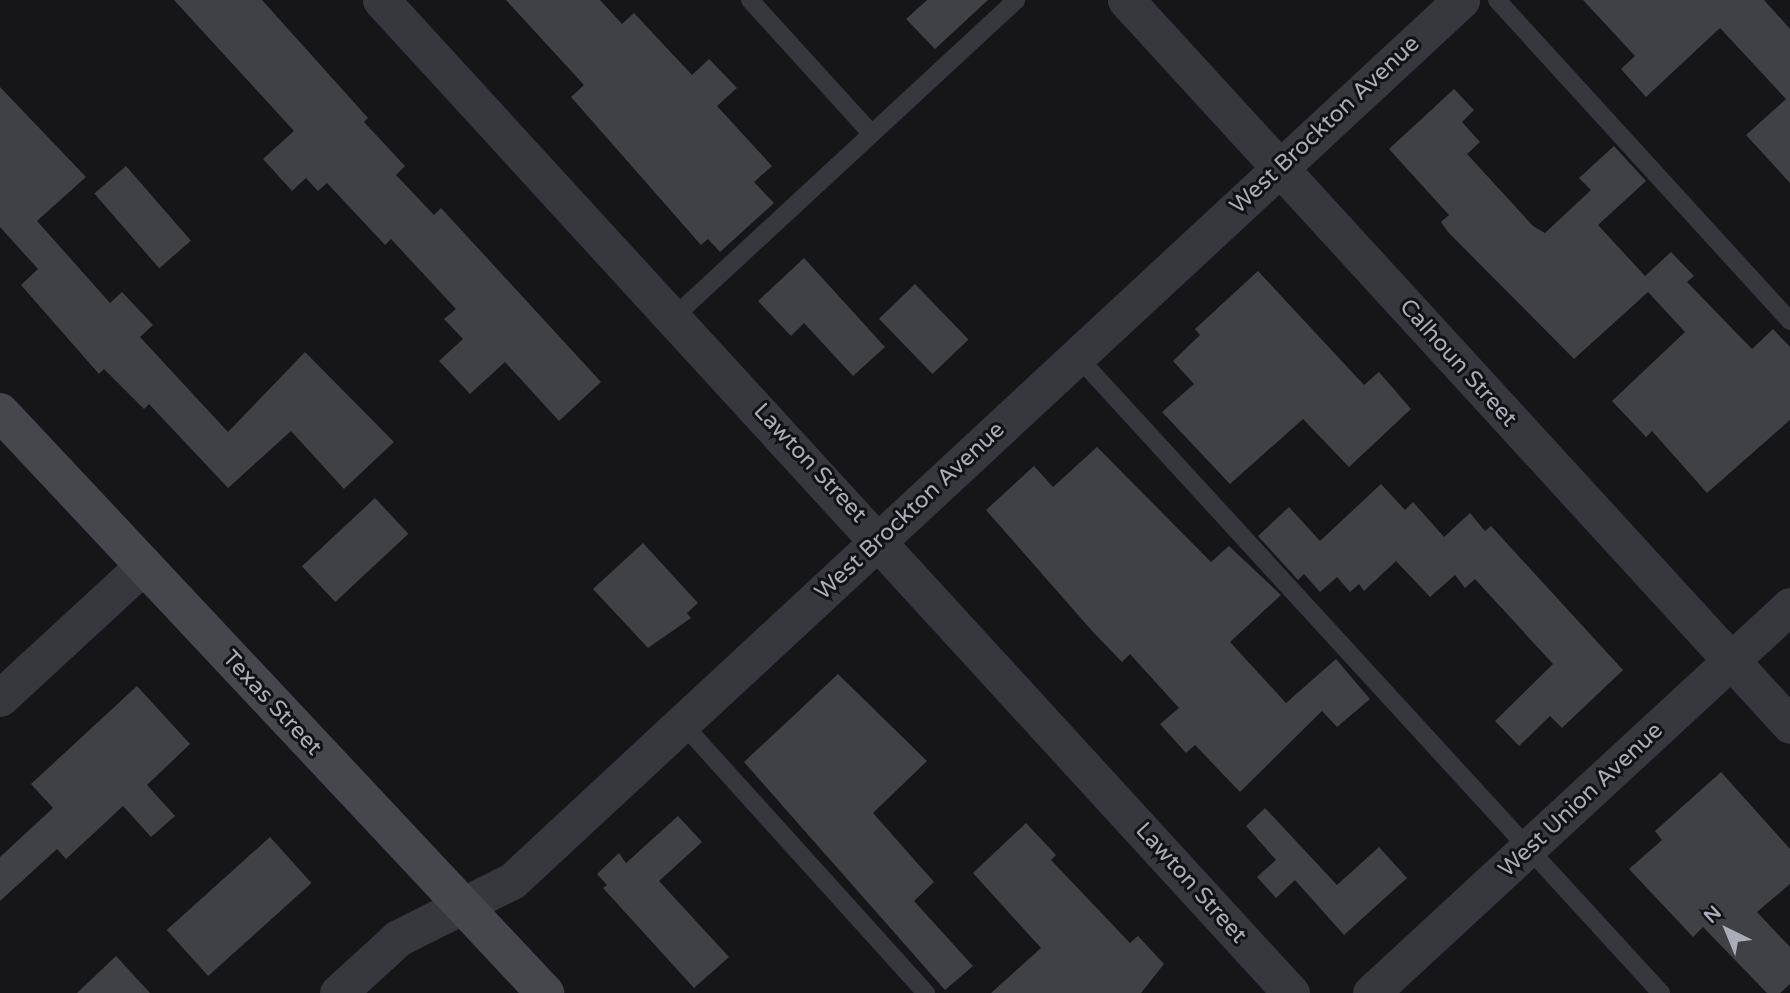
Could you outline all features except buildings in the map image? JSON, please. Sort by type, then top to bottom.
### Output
[{"type":"street","name":"Lawton Street","points":[[381,0],[880,538],[1291,993]]},
{"type":"street","name":"Calhoun Street","points":[[1126,0],[1790,725]]},
{"type":"street","name":"West Brockton Avenue","points":[[338,993],[398,938],[512,881],[1461,0]]},
{"type":"street","name":"Texas Street","points":[[0,412],[545,993]]},
{"type":"street","points":[[0,698],[143,566]]},
{"type":"street","name":"West Union Avenue","points":[[1371,993],[1790,606]]},
{"type":"lane","points":[[750,0],[872,134]]},
{"type":"lane","points":[[675,316],[1016,0]]},
{"type":"lane","points":[[1497,0],[1790,321]]},
{"type":"lane","points":[[1078,357],[1661,993]]},
{"type":"lane","points":[[682,723],[926,993]]}]
